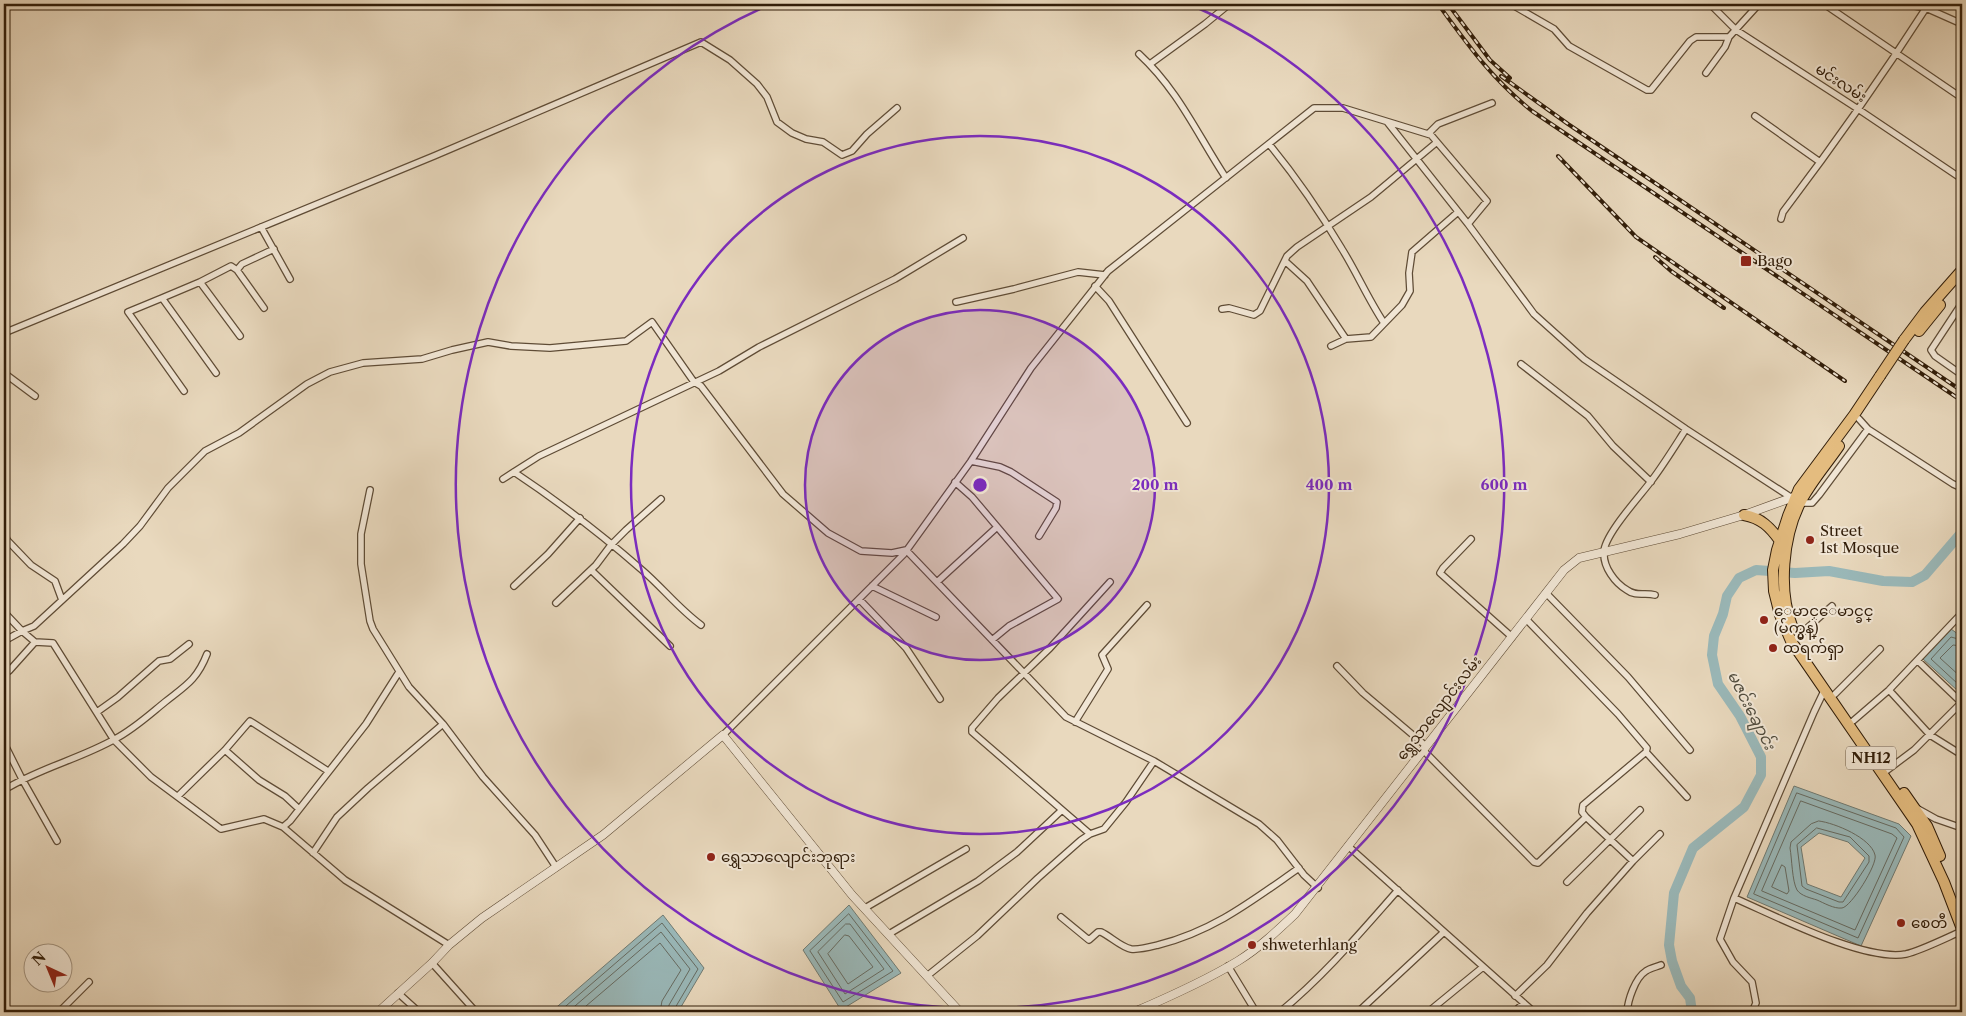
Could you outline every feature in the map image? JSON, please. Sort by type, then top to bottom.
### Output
[{"type":"highway","name":"NH12","points":[[1962,270],[1925,312],[1883,378],[1797,499],[1780,541],[1778,570],[1780,615],[1791,641],[1885,772],[1915,807],[1934,843],[1962,911]]},
{"type":"highway","name":"NH12","points":[[1907,342],[1962,279]]},
{"type":"highway","name":"NH12","points":[[1778,570],[1794,518],[1797,499],[1859,419],[1883,378]]},
{"type":"highway","points":[[1744,516],[1760,520],[1768,525],[1780,541]]},
{"type":"highway","name":"NH12","points":[[1779,591],[1796,638],[1829,693],[1853,721],[1917,824],[1944,882],[1962,929]]},
{"type":"street","points":[[1511,4],[1554,29],[1569,46],[1648,90],[1655,88],[1690,41],[1696,37],[1729,37]]},
{"type":"street","name":"မင်းလမ်း","points":[[1710,4],[1736,30],[1858,109],[1962,180]]},
{"type":"street","points":[[1706,73],[1725,47],[1729,37],[1759,4]]},
{"type":"street","points":[[1824,4],[1962,98]]},
{"type":"street","points":[[1904,4],[1927,6],[1962,24]]},
{"type":"street","points":[[1150,64],[1227,6]]},
{"type":"street","points":[[1781,219],[1783,212],[1898,53],[1927,6]]},
{"type":"street","points":[[4,333],[701,42],[730,60],[757,84],[767,97],[777,122],[792,133],[806,139],[823,142],[842,155],[852,151],[897,108]]},
{"type":"street","points":[[1139,54],[1150,64],[1192,118],[1206,147],[1226,178]]},
{"type":"street","points":[[1428,134],[1438,124],[1492,103]]},
{"type":"street","points":[[378,1012],[432,963],[448,945],[482,918],[603,835],[723,735],[906,550],[970,461],[1031,368],[1094,286],[1105,275],[1314,108],[1343,108],[1428,134],[1487,201],[1468,224]]},
{"type":"street","points":[[1755,116],[1820,162]]},
{"type":"street","points":[[1388,123],[1468,224],[1534,314],[1584,359],[1686,429],[1797,499],[1812,503],[1868,429]]},
{"type":"street","points":[[1222,309],[1229,308],[1254,315],[1260,311],[1287,256],[1371,197],[1437,142]]},
{"type":"street","points":[[1269,144],[1294,175],[1329,226],[1370,302],[1384,323]]},
{"type":"street","points":[[1331,346],[1346,338],[1371,337],[1402,305],[1410,291],[1409,273],[1412,252],[1458,212]]},
{"type":"street","points":[[261,227],[290,279]]},
{"type":"street","points":[[503,479],[539,456],[718,371],[759,347],[895,279],[962,238]]},
{"type":"street","points":[[237,270],[242,264],[274,249]]},
{"type":"street","points":[[1285,261],[1307,281],[1346,338]]},
{"type":"street","points":[[184,391],[128,312],[200,282],[231,266],[237,270],[264,308]]},
{"type":"street","points":[[956,302],[1078,272],[1105,275]]},
{"type":"street","points":[[200,282],[240,336]]},
{"type":"street","points":[[1094,286],[1109,301],[1187,424]]},
{"type":"street","points":[[162,298],[216,373]]},
{"type":"street","points":[[1962,303],[1931,350],[1935,356],[1962,375]]},
{"type":"street","points":[[4,641],[34,626],[128,538],[152,511],[168,488],[205,451],[239,433],[306,384],[330,372],[363,363],[422,359],[488,342],[511,346],[550,348],[626,341],[652,322],[694,382],[701,386],[711,398],[783,494],[828,533],[861,551],[892,553],[906,550]]},
{"type":"street","points":[[1521,364],[1588,416],[1613,446],[1651,482]]},
{"type":"street","points":[[4,373],[35,396]]},
{"type":"street","points":[[1859,419],[1868,429],[1962,488]]},
{"type":"street","points":[[1655,595],[1646,592],[1638,595],[1627,591],[1611,574],[1604,553],[1611,534],[1651,482],[1686,429]]},
{"type":"street","points":[[970,461],[1000,467],[1011,472],[1057,502],[1056,508],[1039,536]]},
{"type":"street","points":[[514,472],[580,518],[642,570],[701,624]]},
{"type":"street","points":[[955,482],[972,497],[996,528],[1058,599],[1009,626],[992,640]]},
{"type":"street","points":[[370,490],[361,534],[361,564],[370,622],[409,687],[443,724],[483,777],[535,835],[556,867]]},
{"type":"street","points":[[556,603],[591,570],[611,545],[661,499]]},
{"type":"street","name":"ရွှေသာလျောင်းလမ်း","points":[[1134,1012],[1184,990],[1239,960],[1295,914],[1318,888],[1348,846],[1564,570],[1579,558],[1744,516],[1797,499]]},
{"type":"street","points":[[514,586],[548,554],[580,518]]},
{"type":"street","points":[[936,582],[996,528]]},
{"type":"street","points":[[4,531],[7,540],[32,565],[55,581],[62,600]]},
{"type":"street","points":[[1471,539],[1440,573],[1512,637]]},
{"type":"street","points":[[906,550],[1066,717],[1154,761],[1259,824],[1278,840],[1299,868],[1318,888]]},
{"type":"street","points":[[591,570],[670,646]]},
{"type":"street","points":[[1090,834],[972,732],[972,728],[998,698],[1024,674],[1110,582]]},
{"type":"street","points":[[872,586],[936,617]]},
{"type":"street","points":[[1546,593],[1628,677],[1690,750]]},
{"type":"street","points":[[859,598],[906,648],[940,699]]},
{"type":"street","points":[[1075,722],[1108,670],[1102,655],[1147,604]]},
{"type":"street","points":[[1796,638],[1832,606]]},
{"type":"street","points":[[4,612],[35,642],[53,642],[114,740],[151,777],[221,829],[264,819],[282,827],[345,880],[448,945]]},
{"type":"street","points":[[1853,721],[1889,690],[1962,613]]},
{"type":"street","points":[[1526,619],[1618,714],[1648,748],[1646,752],[1583,805],[1582,812],[1633,861]]},
{"type":"street","points":[[4,673],[35,642]]},
{"type":"street","points":[[97,712],[118,697],[159,661],[170,659],[189,644]]},
{"type":"street","points":[[1752,1012],[1756,1003],[1752,982],[1733,962],[1720,939],[1734,898],[1814,712],[1829,693],[1880,650]]},
{"type":"street","points":[[4,790],[22,779],[114,740],[136,726],[182,690],[200,670],[207,654]]},
{"type":"street","points":[[1885,772],[1930,735],[1962,703],[1918,661]]},
{"type":"street","points":[[1337,666],[1363,693],[1424,748],[1534,862],[1538,864],[1586,817]]},
{"type":"street","points":[[282,827],[290,821],[366,724],[399,672]]},
{"type":"street","points":[[1889,690],[1930,735],[1962,755]]},
{"type":"street","points":[[178,796],[225,750],[250,721],[328,771]]},
{"type":"street","points":[[313,852],[337,817],[443,724]]},
{"type":"street","points":[[723,735],[865,908],[960,1012]]},
{"type":"street","points":[[4,743],[57,841]]},
{"type":"street","points":[[225,750],[259,780],[285,796],[299,809]]},
{"type":"street","points":[[1646,752],[1687,797]]},
{"type":"street","points":[[927,976],[977,936],[1038,878],[1090,834],[1104,829],[1126,802],[1154,761]]},
{"type":"street","points":[[1915,807],[1936,819],[1962,828]]},
{"type":"street","points":[[889,934],[978,882],[1017,852],[1062,810]]},
{"type":"street","points":[[1567,882],[1640,810]]},
{"type":"street","points":[[1515,996],[1547,966],[1587,913],[1633,861],[1660,834]]},
{"type":"street","points":[[1348,846],[1534,1012]]},
{"type":"street","points":[[865,908],[966,849]]},
{"type":"street","points":[[1062,917],[1089,940],[1101,932],[1130,949],[1146,948],[1179,940],[1202,931],[1231,915],[1299,868]]},
{"type":"street","points":[[1280,1012],[1302,994],[1344,951],[1398,890]]},
{"type":"street","points":[[1734,898],[1838,942],[1876,953],[1906,954],[1962,929]]},
{"type":"street","points":[[1358,1012],[1444,932]]},
{"type":"street","points":[[432,963],[476,1012]]},
{"type":"street","points":[[1627,1012],[1639,978],[1645,971],[1661,965]]},
{"type":"street","points":[[1228,966],[1256,1012]]},
{"type":"street","points":[[1428,1012],[1483,967]]},
{"type":"street","points":[[59,1012],[89,982]]},
{"type":"street","points":[[398,994],[419,1012]]},
{"type":"street","points":[[1514,1012],[1524,1003]]},
{"type":"water","points":[[1951,629],[1962,637],[1962,688],[1958,691],[1923,659]]},
{"type":"water","points":[[1794,786],[1899,824],[1911,836],[1861,946],[1747,897]],"holes":[[[1819,833],[1848,842],[1865,858],[1841,897],[1807,884],[1801,847]]]},
{"type":"water","points":[[849,905],[901,973],[841,1010],[803,950]]},
{"type":"water","points":[[663,915],[704,968],[678,1012],[551,1012]]},
{"type":"waterway","name":"မဇင်းချောင်း","points":[[1692,1012],[1690,998],[1681,986],[1672,961],[1669,945],[1674,893],[1693,848],[1744,807],[1761,775],[1761,757],[1740,716],[1718,684],[1712,655],[1714,636],[1723,614],[1727,596],[1739,578],[1756,570],[1795,573],[1829,571],[1883,581],[1912,582],[1925,575],[1962,532]]},
{"type":"railway","points":[[1438,4],[1492,73],[1517,99],[1532,111],[1962,401]]},
{"type":"railway","points":[[1448,4],[1490,60],[1510,78]]},
{"type":"railway","points":[[1501,76],[1568,124],[1962,391]]},
{"type":"railway","points":[[1558,156],[1636,237],[1845,381]]},
{"type":"railway","points":[[1655,257],[1671,271],[1724,308]]},
{"type":"place","name":"Bago","points":[[1746,261]]},
{"type":"place","name":"Street 1st Mosque","points":[[1810,540]]},
{"type":"place","name":"ေမာင္ေမာင္ခင္ (မ်က္မွန္)","points":[[1764,620]]},
{"type":"place","name":"ထရက်ရှာ","points":[[1773,648]]},
{"type":"place","name":"ရွှေသာလျောင်းဘုရား","points":[[711,857]]},
{"type":"place","name":"စေတီ","points":[[1901,923]]},
{"type":"place","name":"shweterhlang","points":[[1252,945]]}]
